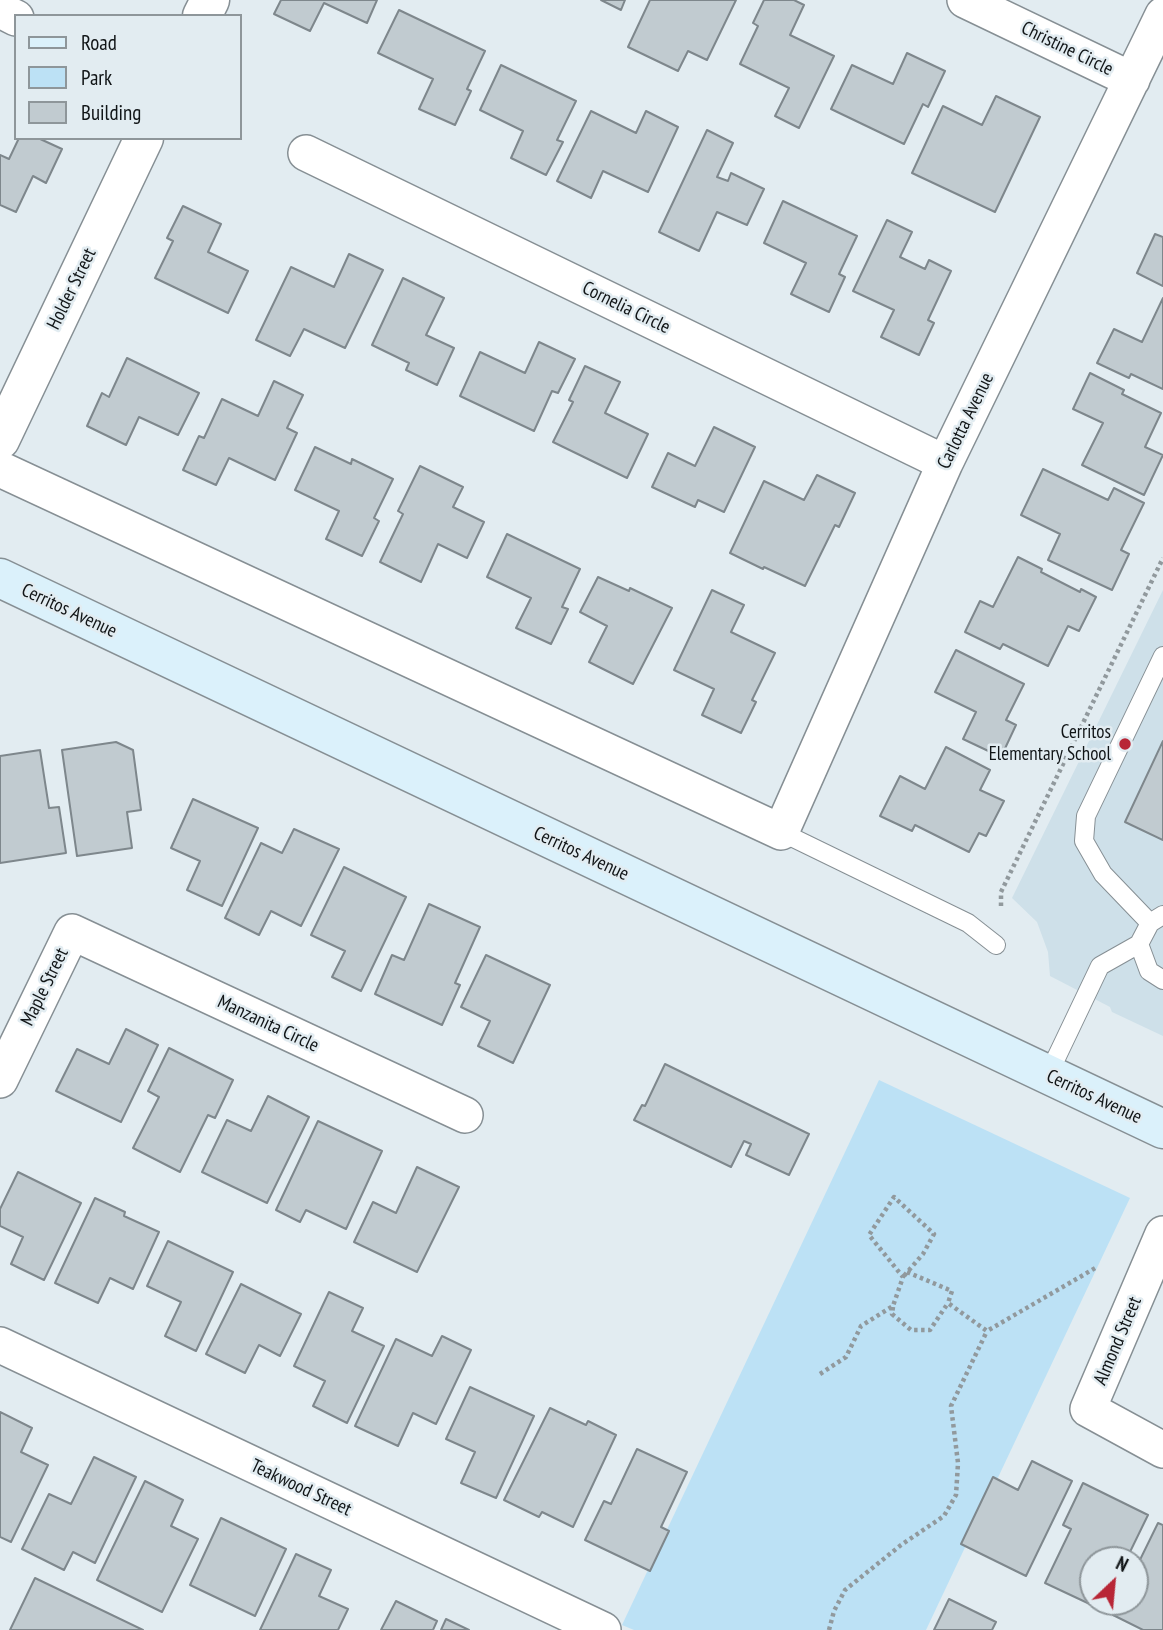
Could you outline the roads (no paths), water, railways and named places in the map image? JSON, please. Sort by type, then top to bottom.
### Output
[{"type":"main road","name":"Cerritos Avenue","points":[[0,578],[1163,1129]]},
{"type":"street","name":"Christine Circle","points":[[965,0],[1132,80]]},
{"type":"street","name":"Carlotta Avenue","points":[[781,832],[945,463],[1163,15]]},
{"type":"street","name":"Holder Street","points":[[0,440],[143,140]]},
{"type":"street","name":"Cornelia Circle","points":[[306,153],[945,463]]},
{"type":"street","points":[[0,469],[781,832]]},
{"type":"street","name":"Maple Street","points":[[0,1080],[72,932]]},
{"type":"street","name":"Manzanita Circle","points":[[72,932],[465,1115]]},
{"type":"street","name":"Almond Street","points":[[1163,1234],[1088,1409],[1163,1450]]},
{"type":"street","name":"Teakwood Street","points":[[0,1345],[603,1630]]},
{"type":"lane","points":[[1048,1075],[1100,966],[1139,944],[1156,919],[1103,874],[1084,841],[1086,816],[1163,656]]},
{"type":"lane","points":[[781,832],[968,923],[996,945]]},
{"type":"lane","points":[[1139,944],[1149,971],[1163,980]]},
{"type":"place","name":"Cerritos Elementary School","points":[[1125,744]]}]
